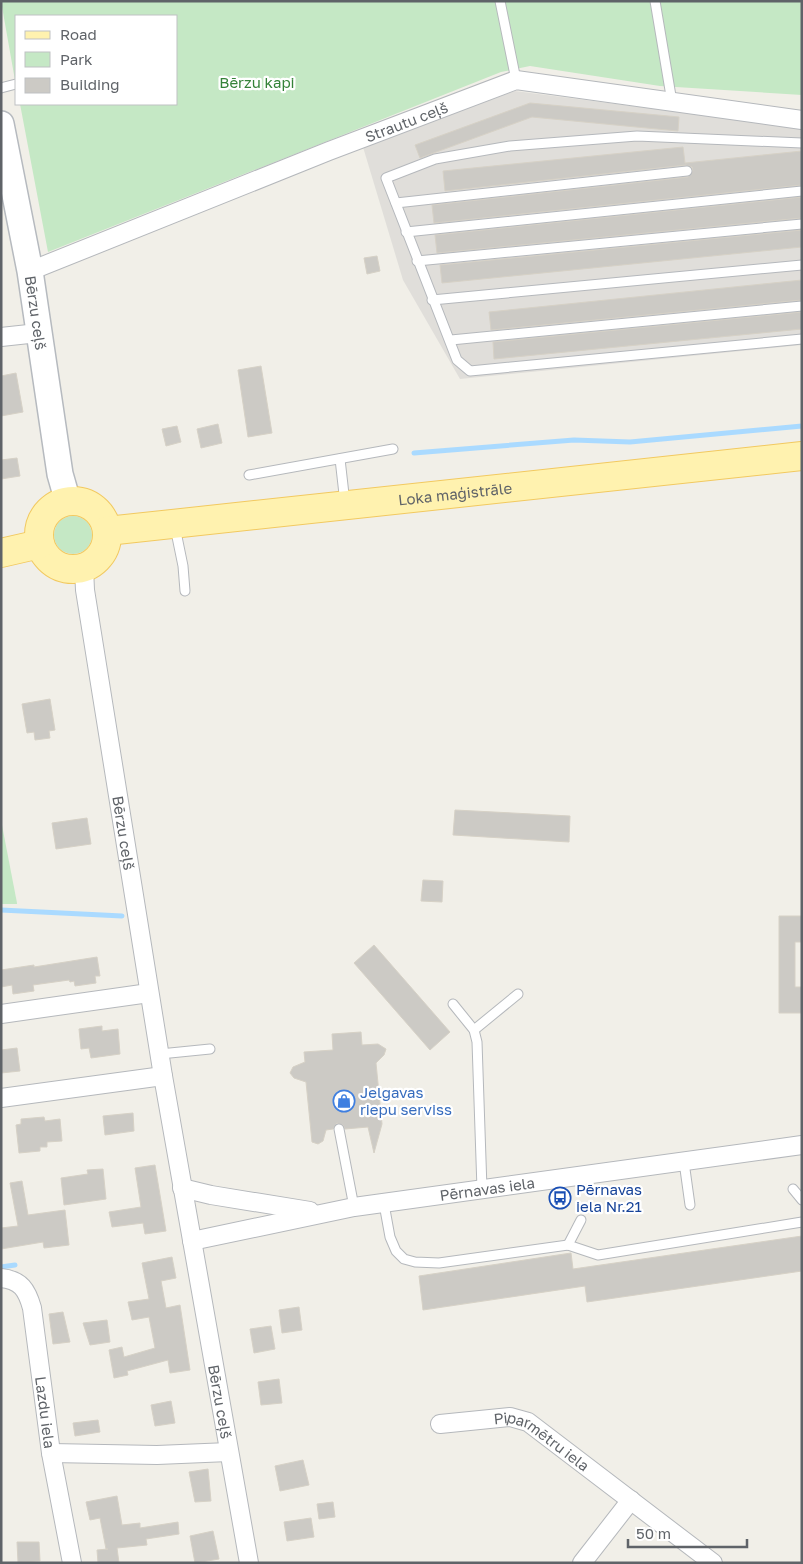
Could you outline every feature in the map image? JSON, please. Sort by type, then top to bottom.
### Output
[{"type":"main road","name":"Loka maģistrāle","points":[[107,531],[345,503],[802,456]]},
{"type":"main road","points":[[79,501],[94,508],[104,520],[107,531],[107,542],[102,553],[84,579],[73,569],[57,565],[45,554],[40,544],[39,532],[42,522],[57,505],[68,502],[79,501]]},
{"type":"main road","points":[[1,554],[40,544]]},
{"type":"street","name":"Strautu ceļš","points":[[30,271],[329,151],[516,80],[802,120]]},
{"type":"street","name":"Bērzu ceļš","points":[[1,124],[30,271],[60,474],[68,502]]},
{"type":"street","points":[[1,337],[38,333]]},
{"type":"street","name":"Bērzu ceļš","points":[[84,579],[149,993],[249,1563]]},
{"type":"street","points":[[1,1014],[149,993]]},
{"type":"street","points":[[1,1098],[163,1076]]},
{"type":"street","name":"Pērnavas iela","points":[[321,1212],[802,1145]]},
{"type":"street","points":[[182,1188],[211,1195],[321,1212]]},
{"type":"street","points":[[192,1241],[321,1212]]},
{"type":"street","name":"Lazdu iela","points":[[1,1278],[18,1281],[27,1292],[32,1308],[51,1453],[72,1563]]},
{"type":"street","name":"Piparmētru iela","points":[[440,1424],[510,1417],[528,1422],[713,1563]]},
{"type":"street","points":[[51,1453],[157,1455],[229,1452]]},
{"type":"street","points":[[582,1563],[631,1500]]},
{"type":"lane","points":[[500,1],[516,80]]},
{"type":"lane","points":[[655,1],[672,102]]},
{"type":"lane","points":[[1,88],[15,84]]},
{"type":"lane","points":[[802,142],[637,136],[510,146],[435,159],[386,178],[457,360],[470,371],[802,338]]},
{"type":"lane","points":[[396,203],[687,170]]},
{"type":"lane","points":[[406,232],[802,191]]},
{"type":"lane","points":[[417,260],[802,224]]},
{"type":"lane","points":[[432,300],[802,265]]},
{"type":"lane","points":[[450,340],[802,306]]},
{"type":"lane","points":[[249,475],[393,449]]},
{"type":"lane","points":[[340,459],[345,503]]},
{"type":"lane","points":[[174,522],[183,566],[185,591]]},
{"type":"lane","points":[[474,1030],[518,994]]},
{"type":"lane","points":[[453,1004],[474,1030],[477,1042],[482,1189]]},
{"type":"lane","points":[[160,1054],[210,1049]]},
{"type":"lane","points":[[339,1129],[354,1207]]},
{"type":"lane","points":[[684,1162],[690,1205]]},
{"type":"lane","points":[[794,1189],[802,1200]]},
{"type":"lane","points":[[384,1204],[390,1237],[396,1252],[404,1259],[415,1262],[439,1263],[568,1245],[598,1255],[802,1222]]},
{"type":"lane","points":[[568,1245],[581,1220]]},
{"type":"shaded area","points":[[515,91],[802,128],[802,345],[460,379],[403,280],[363,147]]},
{"type":"green space","name":"Bērzu kapi","points":[[1,1],[802,1],[802,95],[660,86],[530,66],[501,72],[48,252],[20,105],[178,105],[178,15],[15,15],[15,80]]},
{"type":"green space","points":[[73,516],[86,522],[92,535],[86,548],[73,554],[60,548],[54,535],[60,522]]},
{"type":"green space","points":[[1,820],[17,903],[17,904],[1,904]]},
{"type":"building","points":[[530,103],[679,117],[678,131],[532,117],[420,158],[415,145]]},
{"type":"building","points":[[683,147],[685,163],[802,151],[802,185],[434,223],[432,205],[688,177],[693,171],[692,167],[686,165],[445,191],[443,171]]},
{"type":"building","points":[[802,197],[802,218],[437,253],[435,235]]},
{"type":"building","points":[[802,230],[802,247],[442,283],[440,265]]},
{"type":"building","points":[[377,256],[380,271],[367,274],[364,258]]},
{"type":"building","points":[[802,280],[802,300],[491,330],[489,312]]},
{"type":"building","points":[[802,312],[802,329],[494,359],[493,342]]},
{"type":"building","points":[[261,366],[272,433],[248,437],[238,370]]},
{"type":"building","points":[[16,373],[23,412],[1,416],[1,376]]},
{"type":"building","points":[[218,424],[222,443],[201,448],[197,429]]},
{"type":"building","points":[[177,426],[181,442],[166,446],[162,429]]},
{"type":"building","points":[[17,458],[20,476],[1,479],[1,460]]},
{"type":"building","points":[[50,699],[55,730],[49,731],[50,738],[35,740],[34,732],[27,733],[22,704]]},
{"type":"building","points":[[455,810],[570,816],[569,842],[453,835]]},
{"type":"building","points":[[87,818],[91,844],[56,849],[52,823]]},
{"type":"building","points":[[423,880],[443,881],[442,902],[421,901]]},
{"type":"building","points":[[779,916],[802,916],[802,942],[795,942],[795,987],[802,987],[802,1013],[779,1013]]},
{"type":"building","points":[[374,945],[450,1032],[430,1050],[354,963]]},
{"type":"building","points":[[97,957],[100,976],[95,976],[96,983],[75,986],[74,981],[70,982],[69,980],[33,985],[34,991],[13,994],[12,985],[1,987],[1,970]]},
{"type":"building","points":[[102,1026],[102,1031],[118,1029],[120,1054],[91,1058],[89,1048],[81,1049],[79,1029]]},
{"type":"building","name":"Jelgavas riepu serviss","points":[[361,1032],[362,1045],[378,1044],[386,1049],[384,1055],[376,1063],[382,1124],[374,1153],[368,1127],[345,1129],[343,1125],[337,1123],[333,1129],[326,1130],[323,1141],[318,1144],[312,1142],[306,1082],[294,1078],[290,1073],[293,1067],[305,1062],[304,1052],[333,1050],[332,1034]]},
{"type":"building","points":[[17,1048],[20,1071],[1,1073],[1,1050]]},
{"type":"building","points":[[133,1113],[134,1131],[105,1135],[103,1116]]},
{"type":"building","points":[[44,1117],[45,1121],[60,1119],[62,1141],[47,1142],[47,1147],[40,1147],[40,1151],[19,1153],[16,1125],[21,1124],[21,1119]]},
{"type":"building","points":[[155,1165],[166,1231],[145,1234],[143,1223],[112,1227],[109,1212],[141,1207],[135,1168]]},
{"type":"building","points":[[103,1169],[106,1199],[64,1205],[61,1178],[88,1174],[87,1170]]},
{"type":"building","points":[[22,1181],[28,1215],[65,1210],[69,1245],[44,1248],[43,1242],[1,1249],[1,1228],[18,1226],[10,1183]]},
{"type":"building","points":[[802,1236],[802,1271],[587,1302],[585,1286],[423,1310],[419,1276],[571,1253],[573,1269]]},
{"type":"building","points":[[172,1257],[176,1278],[161,1281],[166,1308],[180,1305],[190,1370],[170,1373],[168,1360],[127,1371],[128,1375],[114,1378],[109,1350],[122,1347],[124,1357],[155,1348],[149,1317],[132,1320],[128,1302],[149,1299],[142,1263]]},
{"type":"building","points":[[299,1307],[302,1330],[282,1333],[279,1310]]},
{"type":"building","points":[[63,1312],[70,1342],[53,1344],[49,1314]]},
{"type":"building","points":[[107,1320],[110,1342],[90,1345],[83,1323]]},
{"type":"building","points":[[271,1326],[275,1349],[254,1353],[250,1329]]},
{"type":"building","points":[[279,1379],[282,1403],[261,1405],[258,1382]]},
{"type":"building","points":[[171,1401],[175,1423],[155,1426],[151,1405]]},
{"type":"building","points":[[98,1420],[100,1432],[75,1436],[73,1423]]},
{"type":"building","points":[[303,1460],[309,1485],[280,1491],[275,1466]]},
{"type":"building","points":[[208,1469],[211,1501],[195,1502],[189,1472]]},
{"type":"building","points":[[117,1496],[122,1525],[140,1523],[140,1528],[178,1522],[179,1534],[146,1539],[147,1545],[117,1548],[119,1563],[98,1563],[97,1550],[108,1549],[106,1549],[100,1518],[90,1520],[86,1502]]},
{"type":"building","points":[[333,1502],[335,1517],[319,1519],[317,1504]]},
{"type":"building","points":[[311,1518],[314,1537],[287,1541],[284,1522]]},
{"type":"building","points":[[213,1531],[219,1559],[195,1563],[190,1536]]},
{"type":"building","points":[[17,1542],[39,1542],[40,1561],[18,1562]]},
{"type":"waterway","points":[[414,453],[574,440],[630,442],[802,426]]},
{"type":"waterway","points":[[1,910],[122,916]]},
{"type":"waterway","points":[[1,1267],[15,1265]]},
{"type":"place","name":"Jelgavas riepu serviss","points":[[344,1101]]},
{"type":"place","name":"Pērnavas iela Nr.21","points":[[560,1198]]}]
